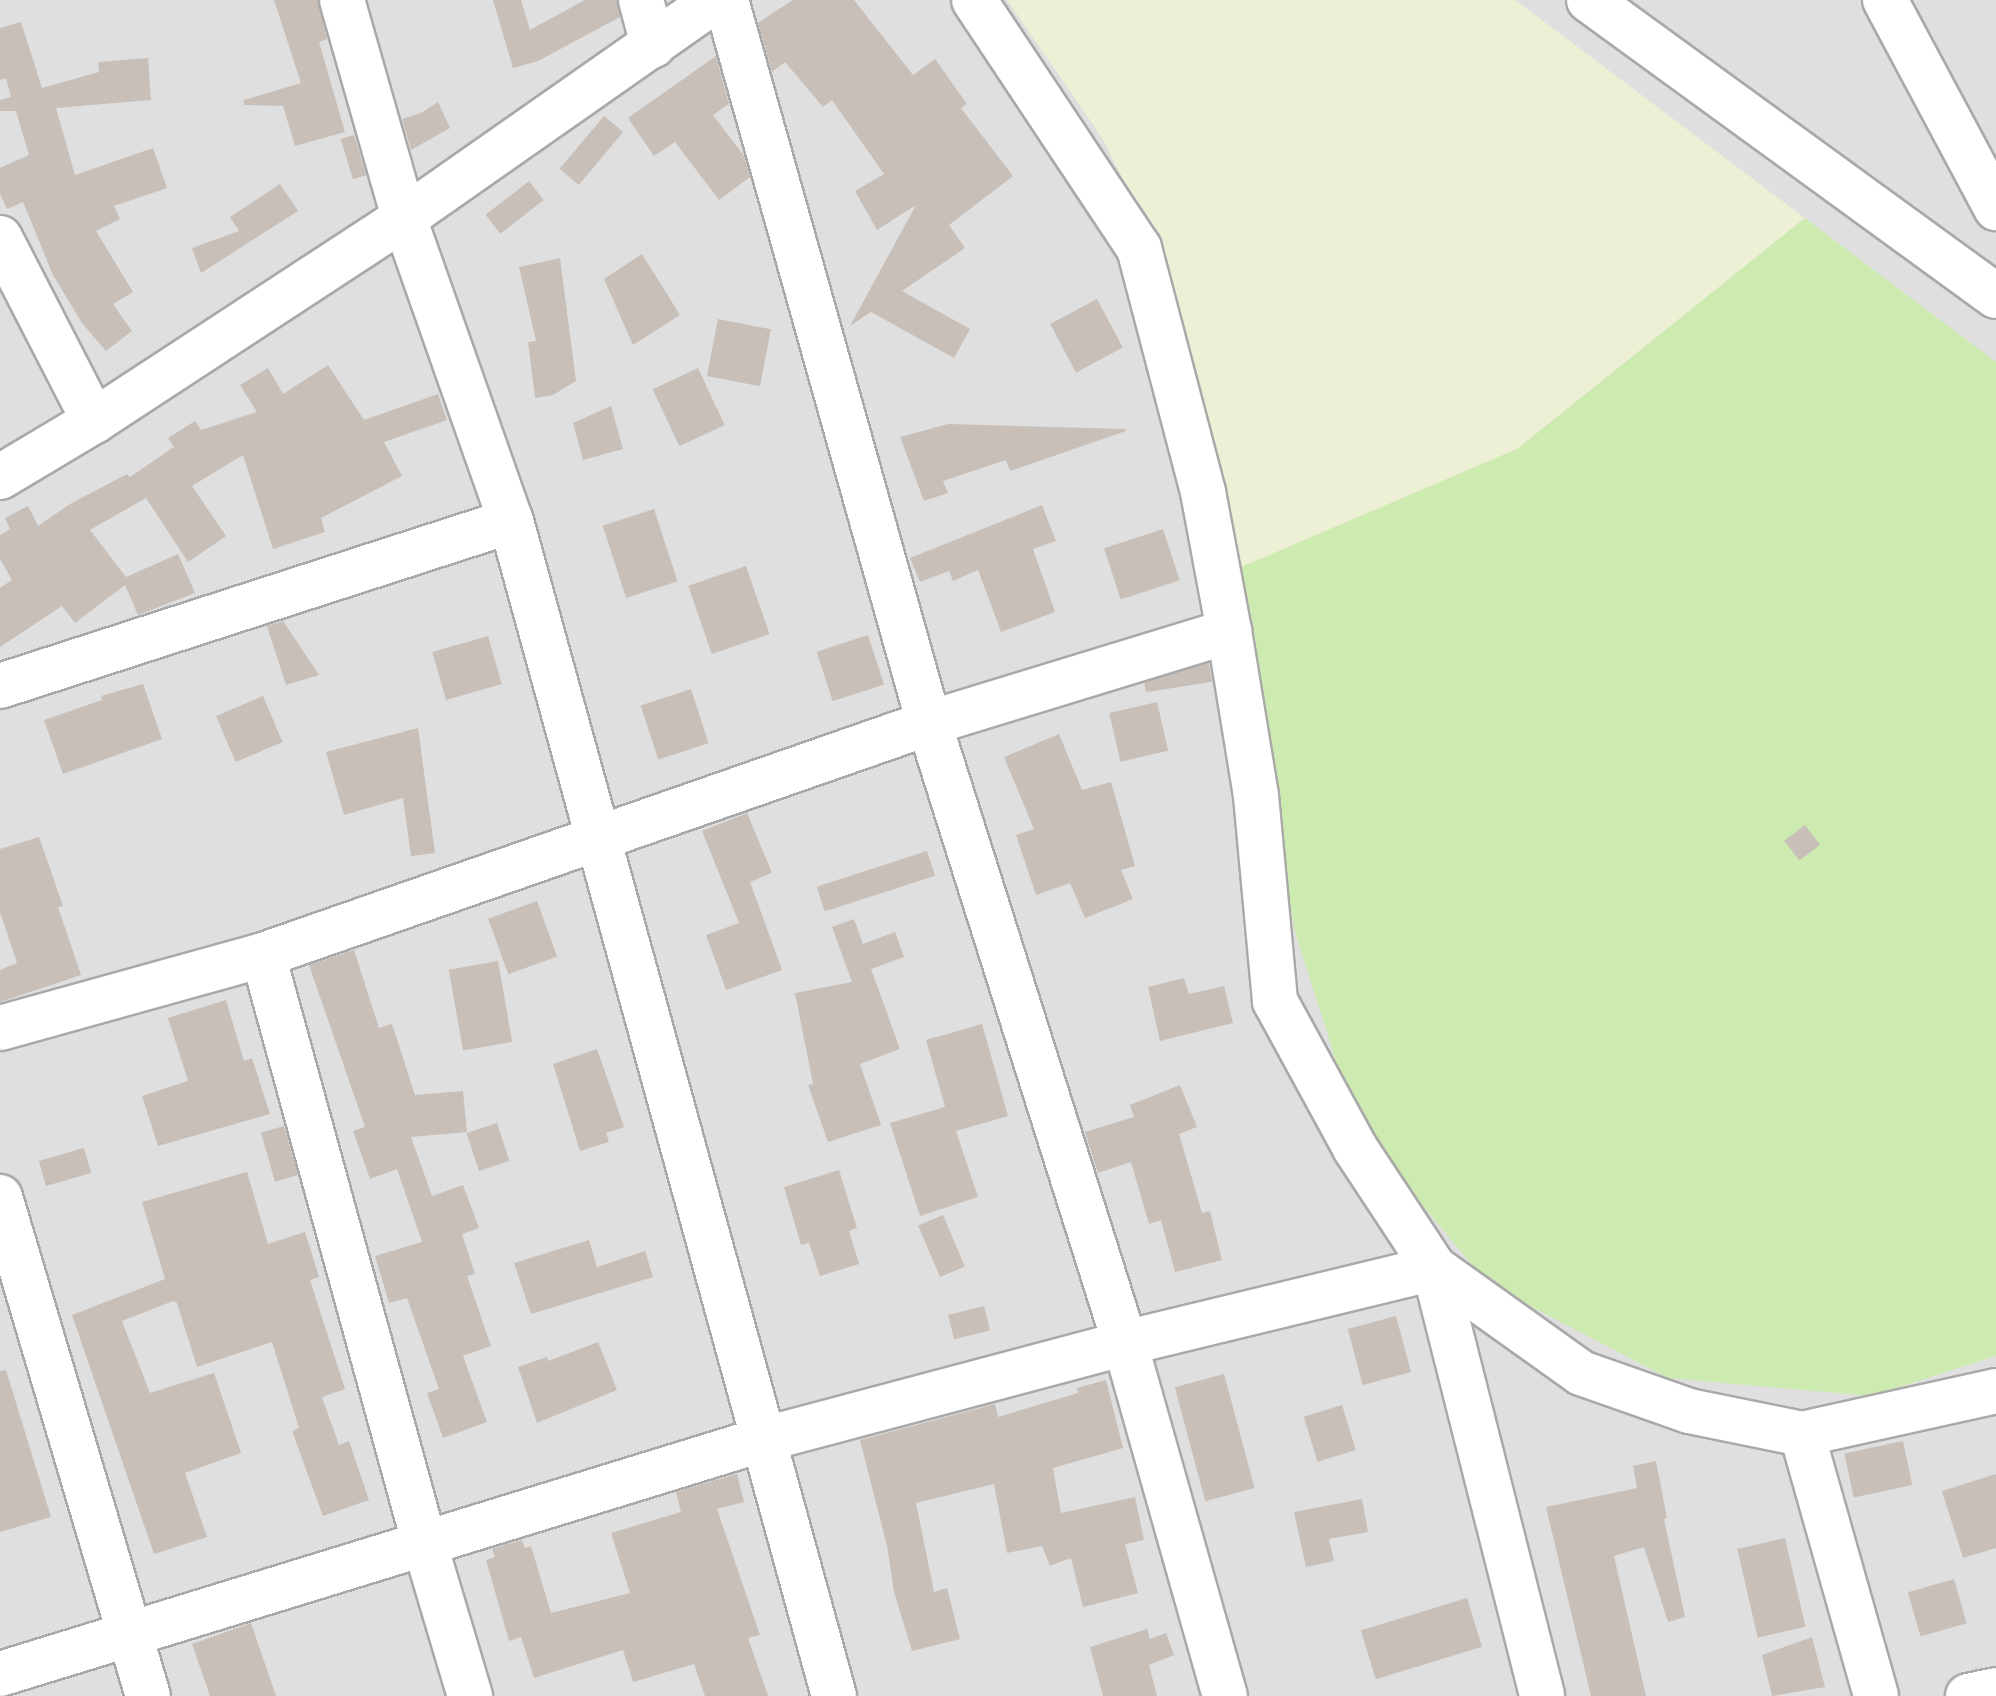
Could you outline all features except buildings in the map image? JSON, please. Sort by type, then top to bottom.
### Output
[{"type":"street","points":[[342,0],[404,218],[511,521],[761,1440],[834,1696]]},
{"type":"street","points":[[641,0],[653,45]]},
{"type":"street","points":[[0,477],[94,421],[404,218],[715,0]]},
{"type":"street","points":[[726,0],[929,723],[1125,1343],[1225,1696]]},
{"type":"street","points":[[974,0],[1139,248],[1203,492],[1229,631],[1256,796],[1275,1001],[1355,1148],[1434,1268],[1542,1696]]},
{"type":"street","points":[[1589,0],[1996,296]]},
{"type":"street","points":[[1885,0],[1996,208]]},
{"type":"street","points":[[0,238],[94,421]]},
{"type":"street","points":[[0,686],[511,521]]},
{"type":"street","points":[[0,1028],[263,955],[929,723],[1229,631]]},
{"type":"street","points":[[263,955],[425,1545],[470,1696]]},
{"type":"street","points":[[0,1197],[148,1696]]},
{"type":"street","points":[[0,1674],[761,1440],[1125,1343],[1434,1268],[1581,1373],[1689,1411],[1802,1434],[1996,1391]]},
{"type":"street","points":[[1802,1434],[1876,1696]]},
{"type":"street","points":[[1968,1696],[1996,1690]]},
{"type":"shaded area","points":[[0,0],[1996,0],[1996,1696],[0,1696]]},
{"type":"green space","points":[[1007,0],[1515,0],[1805,218],[1517,449],[1232,571],[1196,368],[1159,253],[1103,139]]},
{"type":"green space","points":[[1805,218],[1996,362],[1996,1356],[1871,1396],[1668,1378],[1488,1284],[1357,1127],[1295,932],[1232,571],[1517,449]]}]
